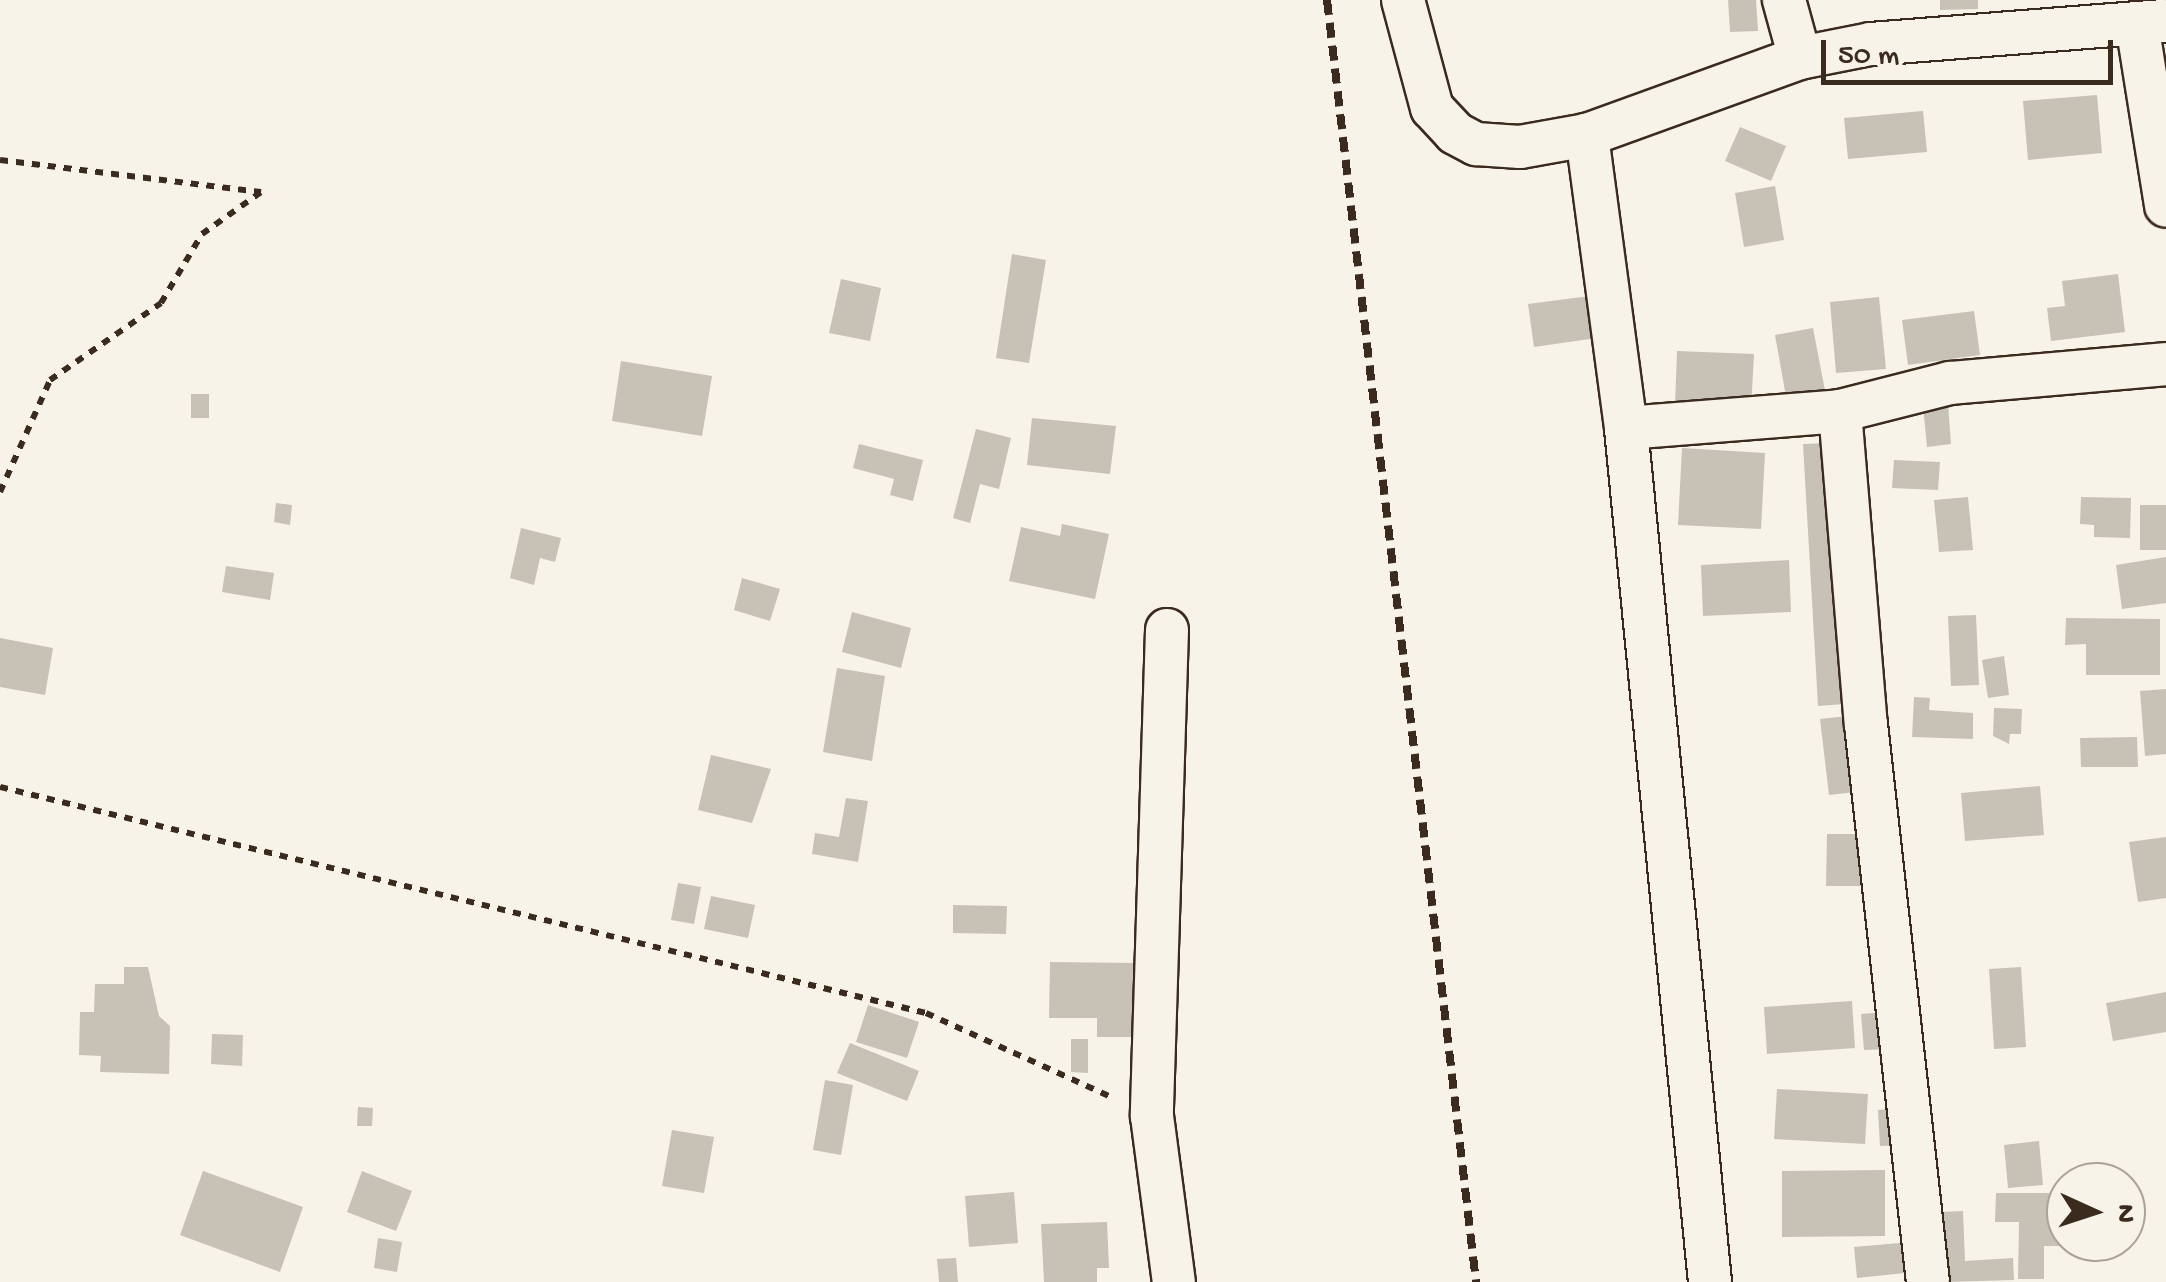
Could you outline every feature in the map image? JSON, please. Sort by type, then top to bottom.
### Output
[{"type":"street","points":[[1403,0],[1432,108],[1454,133],[1476,144],[1520,147],[1587,135],[1800,58],[1871,44],[2152,22],[2166,206]]},
{"type":"street","points":[[1784,0],[1800,58]]},
{"type":"street","points":[[1587,135],[1626,428],[1710,1282]]},
{"type":"street","points":[[1626,428],[1840,412],[1950,383],[2166,364]]},
{"type":"street","points":[[1840,412],[1866,724],[1928,1282]]},
{"type":"street","points":[[1167,630],[1152,1116],[1174,1282]]},
{"type":"path","points":[[0,160],[261,192],[202,234],[161,303],[50,380],[0,492]]},
{"type":"path","points":[[0,787],[926,1013],[1152,1116]]},
{"type":"building","points":[[1728,0],[1756,0],[1758,31],[1730,32]]},
{"type":"building","points":[[1940,0],[1978,0],[1978,9],[1940,10]]},
{"type":"building","points":[[2097,95],[2102,153],[2028,160],[2023,101]]},
{"type":"building","points":[[1923,111],[1927,152],[1848,159],[1844,118]]},
{"type":"building","points":[[1740,127],[1786,146],[1771,181],[1725,161]]},
{"type":"building","points":[[1775,186],[1784,240],[1744,247],[1735,193]]},
{"type":"building","points":[[1012,254],[1046,260],[1029,363],[996,358]]},
{"type":"building","points":[[2118,274],[2125,332],[2051,341],[2047,308],[2065,306],[2062,281]]},
{"type":"building","points":[[841,279],[881,288],[870,341],[829,333]]},
{"type":"building","points":[[1605,294],[1611,336],[1534,347],[1528,304]]},
{"type":"building","points":[[1879,297],[1886,369],[1836,373],[1830,302]]},
{"type":"building","points":[[1974,311],[1980,355],[1908,365],[1902,320]]},
{"type":"building","points":[[1813,328],[1827,401],[1788,408],[1775,335]]},
{"type":"building","points":[[1677,351],[1754,354],[1751,409],[1675,406]]},
{"type":"building","points":[[621,361],[712,376],[702,436],[612,421]]},
{"type":"building","points":[[191,394],[209,394],[209,418],[191,418]]},
{"type":"building","points":[[1948,404],[1951,444],[1927,447],[1923,406]]},
{"type":"building","points":[[1032,418],[1116,426],[1110,474],[1027,465]]},
{"type":"building","points":[[976,429],[1011,438],[999,489],[980,484],[970,523],[953,518]]},
{"type":"building","points":[[1830,443],[1844,704],[1818,706],[1803,444]]},
{"type":"building","points":[[859,444],[923,460],[913,501],[890,495],[894,479],[853,468]]},
{"type":"building","points":[[1682,448],[1765,453],[1761,529],[1678,525]]},
{"type":"building","points":[[1894,460],[1940,462],[1938,490],[1892,488]]},
{"type":"building","points":[[1968,497],[1973,550],[1939,552],[1934,500]]},
{"type":"building","points":[[2081,497],[2131,498],[2130,538],[2094,537],[2094,525],[2080,524]]},
{"type":"building","points":[[276,503],[292,505],[290,525],[274,522]]},
{"type":"building","points":[[2140,505],[2166,505],[2166,550],[2140,550]]},
{"type":"building","points":[[1062,524],[1109,534],[1095,599],[1009,581],[1021,527],[1060,536]]},
{"type":"building","points":[[521,528],[561,538],[555,562],[540,558],[534,585],[510,578]]},
{"type":"building","points":[[2166,557],[2166,603],[2122,609],[2116,565]]},
{"type":"building","points":[[1789,560],[1791,612],[1703,616],[1701,565]]},
{"type":"building","points":[[226,566],[274,573],[270,600],[222,592]]},
{"type":"building","points":[[742,578],[780,589],[770,621],[734,610]]},
{"type":"building","points":[[852,612],[911,628],[901,668],[842,652]]},
{"type":"building","points":[[1976,615],[1979,685],[1951,686],[1948,616]]},
{"type":"building","points":[[2066,618],[2160,619],[2160,675],[2086,675],[2086,644],[2065,645]]},
{"type":"building","points":[[0,638],[53,648],[45,695],[0,687]]},
{"type":"building","points":[[2004,656],[2009,695],[1988,698],[1982,660]]},
{"type":"building","points":[[837,668],[885,676],[872,761],[823,752]]},
{"type":"building","points":[[2166,689],[2166,754],[2145,756],[2140,691]]},
{"type":"building","points":[[1914,697],[1930,698],[1929,710],[1973,713],[1973,739],[1912,737]]},
{"type":"building","points":[[1994,708],[2022,709],[2021,734],[2010,734],[2009,744],[1993,736]]},
{"type":"building","points":[[1847,716],[1855,792],[1829,795],[1820,719]]},
{"type":"building","points":[[2137,737],[2138,767],[2081,767],[2080,738]]},
{"type":"building","points":[[711,755],[771,769],[752,823],[698,810]]},
{"type":"building","points":[[2040,786],[2044,835],[1965,841],[1961,793]]},
{"type":"building","points":[[846,798],[868,801],[858,862],[812,854],[815,833],[839,837]]},
{"type":"building","points":[[1827,834],[1862,834],[1862,886],[1826,886]]},
{"type":"building","points":[[2166,837],[2166,898],[2138,902],[2129,842]]},
{"type":"building","points":[[678,883],[701,887],[694,924],[671,920]]},
{"type":"building","points":[[711,896],[755,905],[748,938],[704,929]]},
{"type":"building","points":[[953,905],[1007,906],[1006,934],[953,933]]},
{"type":"building","points":[[1050,962],[1137,963],[1136,1037],[1097,1037],[1097,1018],[1049,1018]]},
{"type":"building","points":[[124,967],[148,967],[159,1016],[170,1026],[169,1074],[100,1072],[101,1056],[79,1055],[80,1012],[94,1012],[95,984],[124,984]]},
{"type":"building","points":[[2021,967],[2026,1047],[1994,1049],[1989,969]]},
{"type":"building","points":[[2166,992],[2166,1032],[2113,1041],[2106,1003]]},
{"type":"building","points":[[1852,1001],[1855,1048],[1767,1054],[1764,1007]]},
{"type":"building","points":[[868,1005],[919,1022],[907,1058],[856,1042]]},
{"type":"building","points":[[1886,1012],[1889,1049],[1864,1050],[1861,1014]]},
{"type":"building","points":[[212,1034],[243,1035],[242,1066],[211,1064]]},
{"type":"building","points":[[1071,1039],[1088,1039],[1088,1073],[1071,1072]]},
{"type":"building","points":[[850,1043],[919,1071],[907,1101],[837,1073]]},
{"type":"building","points":[[825,1080],[853,1085],[841,1155],[813,1150]]},
{"type":"building","points":[[1777,1089],[1868,1094],[1865,1144],[1774,1139]]},
{"type":"building","points":[[358,1107],[373,1108],[372,1126],[357,1126]]},
{"type":"building","points":[[1901,1108],[1903,1145],[1880,1146],[1878,1110]]},
{"type":"building","points":[[672,1130],[714,1137],[704,1193],[662,1186]]},
{"type":"building","points":[[2039,1141],[2043,1185],[2008,1188],[2004,1145]]},
{"type":"building","points":[[1885,1170],[1885,1236],[1782,1237],[1782,1171]]},
{"type":"building","points":[[203,1171],[303,1207],[280,1272],[180,1235]]},
{"type":"building","points":[[362,1171],[412,1191],[396,1231],[347,1212]]},
{"type":"building","points":[[1014,1192],[1018,1243],[969,1247],[965,1196]]},
{"type":"building","points":[[1996,1193],[2046,1193],[2044,1279],[2018,1279],[2019,1222],[1995,1222]]},
{"type":"building","points":[[1963,1211],[1965,1261],[2013,1258],[2014,1280],[1945,1282],[1941,1212]]},
{"type":"building","points":[[1107,1222],[1109,1268],[1097,1268],[1097,1282],[1044,1282],[1041,1224]]},
{"type":"building","points":[[378,1238],[402,1242],[397,1272],[374,1268]]},
{"type":"building","points":[[1911,1242],[1914,1272],[1857,1278],[1854,1247]]},
{"type":"building","points":[[956,1258],[958,1282],[939,1282],[937,1259]]},
{"type":"railway","points":[[1327,0],[1476,1282]]}]
